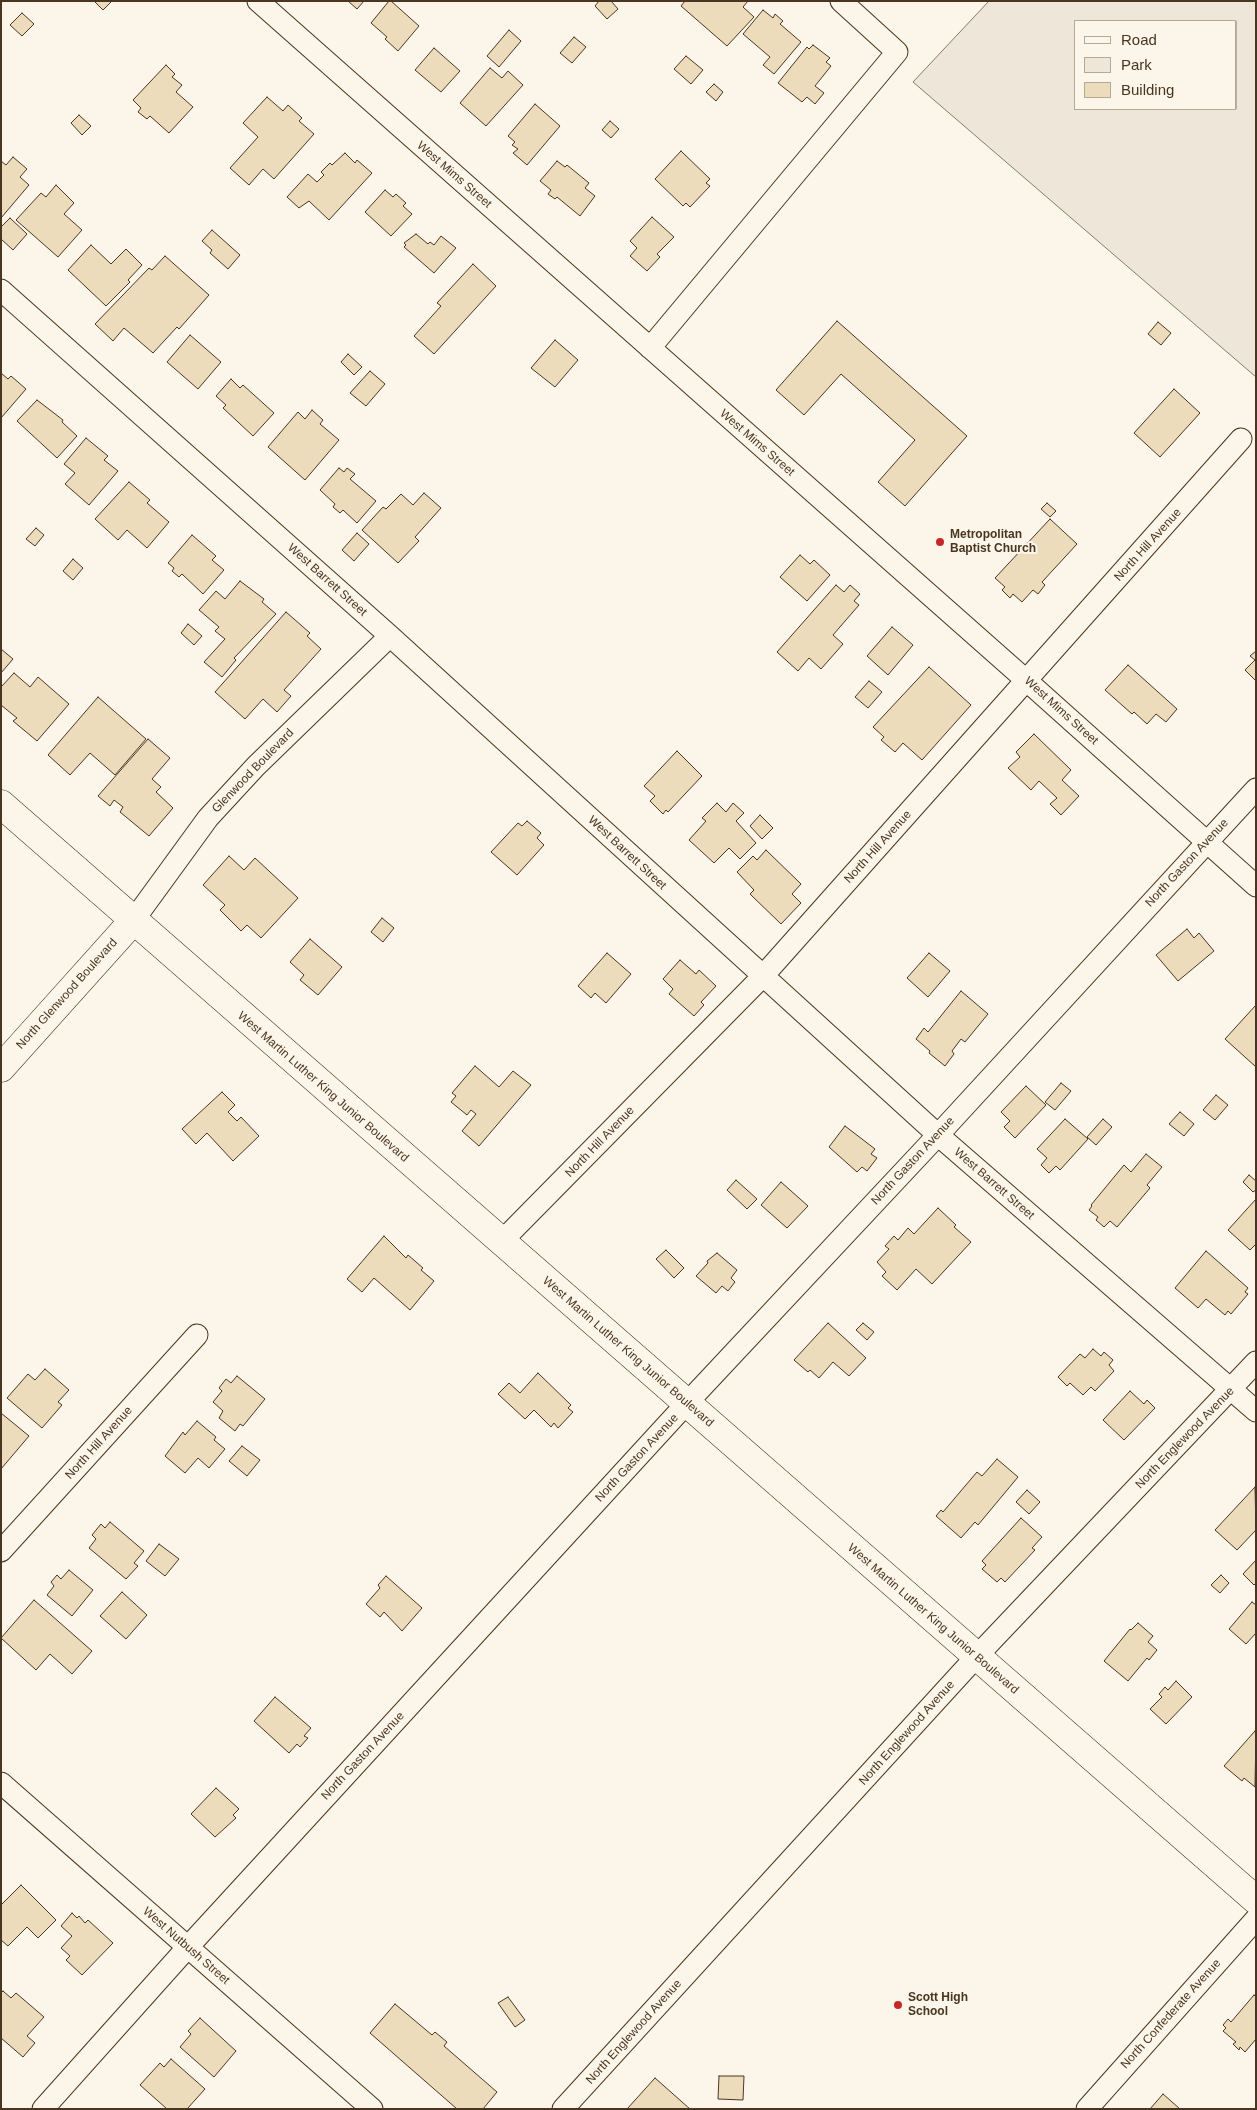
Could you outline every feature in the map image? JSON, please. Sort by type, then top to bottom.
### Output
[{"type":"main road","name":"West Martin Luther King Junior Boulevard","points":[[1,804],[132,921],[1256,1900]]},
{"type":"main road","name":"North Glenwood Boulevard","points":[[1,1068],[132,921]]},
{"type":"street","name":"West Mims Street","points":[[258,1],[1256,886]]},
{"type":"street","points":[[650,348],[896,52],[841,1]]},
{"type":"street","name":"West Barrett Street","points":[[1,290],[390,636],[762,977],[938,1135],[1256,1411]]},
{"type":"street","name":"North Hill Avenue","points":[[501,1242],[762,977],[1241,439]]},
{"type":"street","name":"Glenwood Boulevard","points":[[132,921],[208,818],[256,766],[390,636]]},
{"type":"street","name":"North Gaston Avenue","points":[[43,2109],[687,1403],[938,1135],[1256,789]]},
{"type":"street","name":"North Hill Avenue","points":[[1,1551],[197,1335]]},
{"type":"street","name":"North Englewood Avenue","points":[[563,2109],[976,1657],[1256,1362]]},
{"type":"street","name":"West Nutbush Street","points":[[1,1783],[372,2109]]},
{"type":"street","name":"North Confederate Avenue","points":[[1087,2109],[1256,1919]]},
{"type":"green space","points":[[989,1],[1256,1],[1256,377],[913,82]]},
{"type":"building","points":[[94,1],[112,1],[103,10]]},
{"type":"building","points":[[348,1],[364,1],[357,9]]},
{"type":"building","points":[[389,1],[419,26],[398,51],[385,39],[387,37],[371,23]]},
{"type":"building","points":[[599,1],[611,1],[618,9],[607,19],[595,6]]},
{"type":"building","points":[[685,1],[748,1],[743,7],[754,17],[727,46],[681,6]]},
{"type":"building","points":[[763,10],[773,18],[775,14],[783,21],[780,24],[801,42],[774,74],[763,65],[770,57],[743,34]]},
{"type":"building","points":[[22,13],[34,24],[22,36],[10,25]]},
{"type":"building","points":[[509,30],[521,41],[499,67],[487,56]]},
{"type":"building","points":[[574,37],[586,47],[572,63],[560,53]]},
{"type":"building","points":[[813,45],[830,58],[826,62],[831,66],[815,86],[824,93],[815,104],[807,97],[802,102],[778,83],[807,47],[809,49]]},
{"type":"building","points":[[434,48],[460,71],[441,92],[415,70]]},
{"type":"building","points":[[686,56],[703,70],[691,84],[674,69]]},
{"type":"building","points":[[166,65],[175,74],[172,77],[182,85],[176,92],[193,107],[169,133],[150,116],[147,119],[138,112],[141,108],[133,100]]},
{"type":"building","points":[[490,68],[502,78],[508,71],[523,85],[486,126],[460,103]]},
{"type":"building","points":[[714,84],[723,92],[716,101],[706,92]]},
{"type":"building","points":[[267,97],[283,111],[288,105],[302,118],[299,121],[314,134],[274,179],[263,169],[249,185],[230,168],[258,137],[243,123]]},
{"type":"building","points":[[535,104],[560,126],[527,165],[513,153],[518,149],[512,145],[515,142],[508,136]]},
{"type":"building","points":[[79,115],[91,126],[82,135],[71,123]]},
{"type":"building","points":[[610,121],[619,129],[611,138],[602,130]]},
{"type":"building","points":[[681,151],[710,179],[706,183],[710,186],[690,207],[686,203],[683,206],[655,179]]},
{"type":"building","points":[[345,153],[355,163],[357,160],[372,173],[329,220],[309,201],[299,208],[287,197],[308,174],[317,182],[324,175],[321,172]]},
{"type":"building","points":[[13,157],[27,169],[20,177],[29,185],[1,218],[1,161],[6,165]]},
{"type":"building","points":[[557,161],[565,167],[567,165],[589,183],[585,188],[595,196],[580,216],[557,197],[555,199],[548,194],[551,190],[540,181]]},
{"type":"building","points":[[56,185],[74,203],[64,214],[82,230],[58,257],[16,220],[41,193],[46,197]]},
{"type":"building","points":[[385,190],[393,197],[396,194],[406,203],[403,206],[412,214],[391,236],[365,212]]},
{"type":"building","points":[[652,217],[674,237],[657,254],[660,257],[647,271],[630,256],[637,248],[630,241]]},
{"type":"building","points":[[10,218],[27,234],[13,250],[1,239],[1,227]]},
{"type":"building","points":[[212,230],[240,255],[228,269],[210,253],[212,250],[202,241]]},
{"type":"building","points":[[416,234],[428,244],[430,242],[434,245],[441,236],[456,248],[434,273],[404,247],[406,245],[404,243]]},
{"type":"building","points":[[91,245],[111,264],[126,249],[142,265],[128,280],[130,282],[106,306],[68,270]]},
{"type":"building","points":[[165,256],[209,295],[179,329],[177,327],[153,353],[124,328],[113,341],[95,324],[149,268],[152,270]]},
{"type":"building","points":[[473,264],[496,286],[434,354],[414,336],[441,306],[437,303]]},
{"type":"building","points":[[837,321],[967,436],[905,506],[878,482],[915,440],[841,374],[804,415],[776,390]]},
{"type":"building","points":[[1158,322],[1171,333],[1161,345],[1148,334]]},
{"type":"building","points":[[190,335],[221,362],[198,389],[167,362]]},
{"type":"building","points":[[555,340],[578,360],[555,387],[531,368]]},
{"type":"building","points":[[348,354],[362,367],[354,375],[341,362]]},
{"type":"building","points":[[370,371],[385,384],[366,406],[350,393]]},
{"type":"building","points":[[1,373],[8,379],[11,376],[26,389],[1,418]]},
{"type":"building","points":[[231,379],[240,388],[243,385],[274,413],[253,436],[223,408],[226,405],[216,396]]},
{"type":"building","points":[[1174,389],[1200,413],[1160,457],[1134,433]]},
{"type":"building","points":[[37,400],[63,420],[62,422],[77,436],[57,458],[17,421]]},
{"type":"building","points":[[312,410],[323,420],[320,424],[339,440],[305,480],[268,447],[298,412],[305,419]]},
{"type":"building","points":[[86,438],[108,456],[104,460],[118,471],[89,505],[65,484],[75,473],[64,464]]},
{"type":"building","points":[[339,468],[344,472],[347,468],[355,474],[350,479],[376,501],[357,523],[343,510],[340,513],[333,507],[335,504],[320,490]]},
{"type":"building","points":[[129,482],[150,500],[147,503],[169,522],[147,548],[127,530],[118,540],[95,519]]},
{"type":"building","points":[[424,493],[441,508],[415,537],[419,541],[398,563],[362,530],[383,507],[386,509],[401,494],[413,505]]},
{"type":"building","points":[[1047,503],[1056,511],[1050,517],[1041,509]]},
{"type":"building","points":[[1050,519],[1077,544],[1042,582],[1045,585],[1038,594],[1033,590],[1022,602],[1013,594],[1010,598],[1002,590],[1005,587],[995,578]]},
{"type":"building","points":[[36,528],[44,535],[35,546],[26,539]]},
{"type":"building","points":[[357,533],[369,544],[354,561],[342,550]]},
{"type":"building","points":[[192,535],[216,556],[212,560],[224,570],[203,594],[182,574],[179,577],[172,571],[174,568],[168,563]]},
{"type":"building","points":[[800,555],[810,564],[814,560],[830,575],[807,601],[780,577]]},
{"type":"building","points":[[73,559],[83,568],[73,580],[63,571]]},
{"type":"building","points":[[240,581],[264,599],[262,602],[276,614],[234,658],[236,660],[222,677],[204,662],[225,639],[215,631],[219,627],[199,610],[216,591],[225,599]]},
{"type":"building","points":[[836,585],[844,592],[850,585],[860,594],[854,601],[859,605],[833,635],[843,644],[821,669],[809,658],[798,671],[777,652]]},
{"type":"building","points":[[286,612],[310,633],[307,636],[321,649],[284,690],[291,696],[277,712],[263,699],[245,719],[215,692]]},
{"type":"building","points":[[188,624],[202,636],[194,645],[181,633]]},
{"type":"building","points":[[892,627],[913,645],[888,675],[867,656]]},
{"type":"building","points":[[1,649],[13,659],[1,673]]},
{"type":"building","points":[[1256,651],[1256,681],[1245,670],[1255,660],[1250,656]]},
{"type":"building","points":[[1128,665],[1177,709],[1166,722],[1156,714],[1147,724],[1134,712],[1132,714],[1105,690]]},
{"type":"building","points":[[929,667],[971,705],[922,760],[903,743],[895,752],[881,740],[884,737],[873,727]]},
{"type":"building","points":[[14,673],[30,687],[38,677],[69,704],[37,741],[13,721],[17,718],[1,705],[1,687]]},
{"type":"building","points":[[869,681],[882,692],[868,708],[855,697]]},
{"type":"building","points":[[98,697],[146,739],[115,775],[90,753],[70,775],[48,755]]},
{"type":"building","points":[[1034,734],[1071,770],[1062,780],[1079,796],[1061,815],[1050,804],[1057,798],[1039,781],[1031,790],[1008,768],[1020,757],[1016,752]]},
{"type":"building","points":[[148,739],[170,758],[152,779],[161,787],[156,792],[173,808],[149,836],[120,812],[123,807],[114,800],[110,806],[98,796]]},
{"type":"building","points":[[677,751],[702,776],[668,812],[666,810],[663,814],[650,801],[655,796],[644,786]]},
{"type":"building","points":[[717,803],[726,812],[733,803],[744,813],[736,821],[756,843],[740,859],[729,848],[714,863],[689,840],[706,821],[702,818]]},
{"type":"building","points":[[760,815],[773,828],[762,839],[750,826]]},
{"type":"building","points":[[527,821],[541,833],[537,838],[544,845],[517,875],[491,852],[518,823],[522,826]]},
{"type":"building","points":[[766,850],[801,884],[792,894],[801,903],[781,924],[750,894],[754,890],[737,872],[753,856],[757,860]]},
{"type":"building","points":[[229,856],[244,870],[255,858],[298,898],[261,938],[247,925],[241,931],[220,910],[225,905],[203,885]]},
{"type":"building","points":[[382,918],[394,928],[383,942],[371,932]]},
{"type":"building","points":[[1187,929],[1194,938],[1199,933],[1214,951],[1178,981],[1156,955]]},
{"type":"building","points":[[310,939],[342,967],[318,995],[300,980],[304,975],[290,962]]},
{"type":"building","points":[[607,953],[631,974],[606,1003],[595,993],[591,998],[578,986]]},
{"type":"building","points":[[929,953],[950,971],[928,997],[907,978]]},
{"type":"building","points":[[680,960],[696,974],[699,970],[716,986],[701,1002],[704,1005],[694,1016],[669,994],[673,989],[663,979]]},
{"type":"building","points":[[961,991],[988,1014],[965,1042],[961,1039],[952,1051],[954,1054],[945,1066],[916,1039],[924,1028],[928,1032]]},
{"type":"building","points":[[1256,1005],[1256,1067],[1225,1039]]},
{"type":"building","points":[[475,1066],[499,1087],[513,1071],[531,1085],[479,1146],[462,1131],[476,1114],[471,1110],[467,1115],[451,1102],[456,1096],[452,1093]]},
{"type":"building","points":[[1061,1083],[1071,1091],[1055,1110],[1045,1102]]},
{"type":"building","points":[[1026,1086],[1046,1105],[1015,1138],[1004,1127],[1010,1121],[1001,1112]]},
{"type":"building","points":[[222,1092],[235,1105],[228,1112],[237,1121],[241,1117],[259,1136],[233,1161],[207,1133],[196,1144],[182,1129]]},
{"type":"building","points":[[1216,1095],[1228,1105],[1215,1120],[1203,1110]]},
{"type":"building","points":[[1180,1112],[1194,1124],[1184,1136],[1169,1124]]},
{"type":"building","points":[[1065,1119],[1088,1139],[1060,1170],[1056,1166],[1049,1173],[1041,1165],[1047,1158],[1037,1149]]},
{"type":"building","points":[[1103,1119],[1112,1127],[1096,1145],[1087,1137]]},
{"type":"building","points":[[845,1126],[875,1149],[871,1154],[877,1158],[867,1171],[862,1167],[857,1172],[829,1147]]},
{"type":"building","points":[[1146,1154],[1162,1167],[1147,1185],[1150,1188],[1117,1227],[1110,1221],[1104,1227],[1096,1220],[1098,1217],[1089,1210],[1091,1205],[1124,1165],[1131,1172]]},
{"type":"building","points":[[1249,1175],[1256,1181],[1256,1190],[1253,1192],[1243,1182]]},
{"type":"building","points":[[736,1180],[757,1199],[747,1209],[727,1190]]},
{"type":"building","points":[[781,1182],[808,1206],[787,1228],[761,1205]]},
{"type":"building","points":[[1256,1199],[1256,1244],[1250,1250],[1228,1230]]},
{"type":"building","points":[[938,1208],[956,1225],[954,1227],[971,1242],[932,1284],[916,1269],[897,1290],[882,1276],[886,1272],[877,1262],[889,1249],[885,1246],[894,1236],[898,1240],[908,1228],[914,1234]]},
{"type":"building","points":[[384,1236],[406,1258],[408,1255],[423,1268],[421,1270],[434,1281],[410,1310],[374,1278],[362,1292],[347,1279]]},
{"type":"building","points":[[666,1250],[684,1268],[674,1278],[656,1259]]},
{"type":"building","points":[[1206,1251],[1248,1288],[1245,1292],[1248,1294],[1231,1314],[1228,1311],[1225,1315],[1206,1299],[1198,1308],[1175,1288]]},
{"type":"building","points":[[717,1253],[737,1270],[731,1278],[735,1282],[728,1291],[722,1286],[716,1293],[696,1276],[708,1263],[707,1261]]},
{"type":"building","points":[[828,1323],[866,1358],[849,1376],[833,1362],[819,1378],[810,1370],[808,1372],[794,1360]]},
{"type":"building","points":[[863,1323],[874,1332],[867,1340],[856,1330]]},
{"type":"building","points":[[1093,1349],[1101,1356],[1104,1352],[1113,1360],[1109,1365],[1114,1371],[1095,1391],[1091,1387],[1083,1395],[1070,1383],[1067,1386],[1058,1377],[1080,1354],[1085,1358]]},
{"type":"building","points":[[45,1369],[69,1390],[58,1402],[62,1405],[42,1428],[7,1398],[28,1374],[35,1380]]},
{"type":"building","points":[[538,1373],[571,1405],[568,1408],[573,1412],[558,1428],[554,1423],[551,1427],[534,1410],[525,1419],[498,1394],[509,1383],[520,1393]]},
{"type":"building","points":[[237,1376],[265,1399],[243,1426],[240,1424],[235,1431],[219,1418],[223,1411],[213,1402],[222,1391],[219,1388],[226,1379],[231,1383]]},
{"type":"building","points":[[1130,1391],[1144,1404],[1147,1400],[1155,1408],[1124,1440],[1103,1420]]},
{"type":"building","points":[[1,1413],[29,1436],[1,1469]]},
{"type":"building","points":[[197,1421],[216,1437],[214,1440],[225,1449],[209,1468],[198,1458],[185,1473],[165,1456],[183,1432],[185,1435]]},
{"type":"building","points":[[242,1446],[260,1460],[247,1476],[229,1461]]},
{"type":"building","points":[[997,1459],[1018,1477],[978,1525],[975,1522],[961,1538],[936,1516],[941,1510],[943,1512],[977,1472],[982,1476]]},
{"type":"building","points":[[1255,1487],[1256,1530],[1237,1550],[1215,1530]]},
{"type":"building","points":[[1027,1490],[1040,1502],[1029,1514],[1016,1502]]},
{"type":"building","points":[[1021,1518],[1042,1537],[1032,1548],[1035,1550],[1005,1582],[1001,1578],[997,1582],[982,1569],[986,1565],[982,1561]]},
{"type":"building","points":[[110,1522],[144,1551],[134,1563],[138,1566],[126,1579],[89,1548],[96,1539],[92,1535],[101,1524],[105,1528]]},
{"type":"building","points":[[159,1544],[179,1559],[165,1576],[146,1561]]},
{"type":"building","points":[[1256,1560],[1256,1583],[1254,1585],[1243,1574]]},
{"type":"building","points":[[69,1570],[93,1590],[72,1616],[47,1595],[54,1586],[51,1582],[57,1575],[61,1579]]},
{"type":"building","points":[[1221,1575],[1229,1583],[1220,1593],[1211,1585]]},
{"type":"building","points":[[386,1576],[422,1608],[402,1631],[384,1612],[380,1617],[366,1604],[380,1588],[378,1585]]},
{"type":"building","points":[[122,1592],[147,1615],[126,1639],[100,1616]]},
{"type":"building","points":[[34,1600],[92,1651],[72,1674],[50,1654],[36,1670],[1,1638]]},
{"type":"building","points":[[1252,1602],[1256,1605],[1256,1633],[1246,1644],[1229,1629]]},
{"type":"building","points":[[1138,1623],[1153,1636],[1148,1642],[1157,1650],[1149,1660],[1147,1658],[1128,1681],[1104,1661],[1130,1629]]},
{"type":"building","points":[[1176,1681],[1192,1697],[1166,1724],[1150,1709],[1162,1697],[1159,1694],[1165,1687],[1168,1690]]},
{"type":"building","points":[[275,1697],[311,1728],[304,1736],[308,1738],[300,1747],[297,1744],[289,1753],[254,1721]]},
{"type":"building","points":[[1255,1731],[1255,1787],[1244,1778],[1242,1781],[1224,1766]]},
{"type":"building","points":[[216,1788],[239,1809],[233,1815],[236,1818],[215,1837],[191,1814]]},
{"type":"building","points":[[21,1885],[56,1920],[38,1938],[27,1927],[8,1946],[1,1940],[1,1905]]},
{"type":"building","points":[[72,1913],[77,1918],[79,1916],[85,1923],[88,1920],[113,1943],[82,1975],[66,1960],[70,1956],[61,1948],[72,1936],[61,1926]]},
{"type":"building","points":[[3,1991],[11,1998],[16,1993],[44,2017],[27,2036],[35,2043],[23,2057],[1,2038],[1,1993]]},
{"type":"building","points":[[1254,1995],[1256,1997],[1256,2039],[1245,2052],[1240,2047],[1239,2050],[1233,2044],[1236,2042],[1223,2031],[1226,2028],[1223,2025],[1228,2019],[1231,2022]]},
{"type":"building","points":[[508,1997],[525,2020],[515,2027],[498,2003]]},
{"type":"building","points":[[395,2004],[432,2035],[435,2032],[447,2042],[444,2046],[497,2092],[483,2109],[457,2109],[370,2033]]},
{"type":"building","points":[[200,2018],[236,2051],[214,2077],[180,2047],[191,2034],[188,2031]]},
{"type":"building","points":[[171,2059],[205,2089],[187,2109],[167,2109],[140,2085],[160,2063],[164,2067]]},
{"type":"building","points":[[719,2076],[744,2076],[743,2100],[718,2099]]},
{"type":"building","points":[[655,2078],[690,2109],[627,2109]]},
{"type":"building","points":[[1163,2094],[1180,2109],[1150,2109]]},
{"type":"place","name":"Metropolitan Baptist Church","points":[[940,542]]},
{"type":"place","name":"Scott High School","points":[[898,2005]]}]
